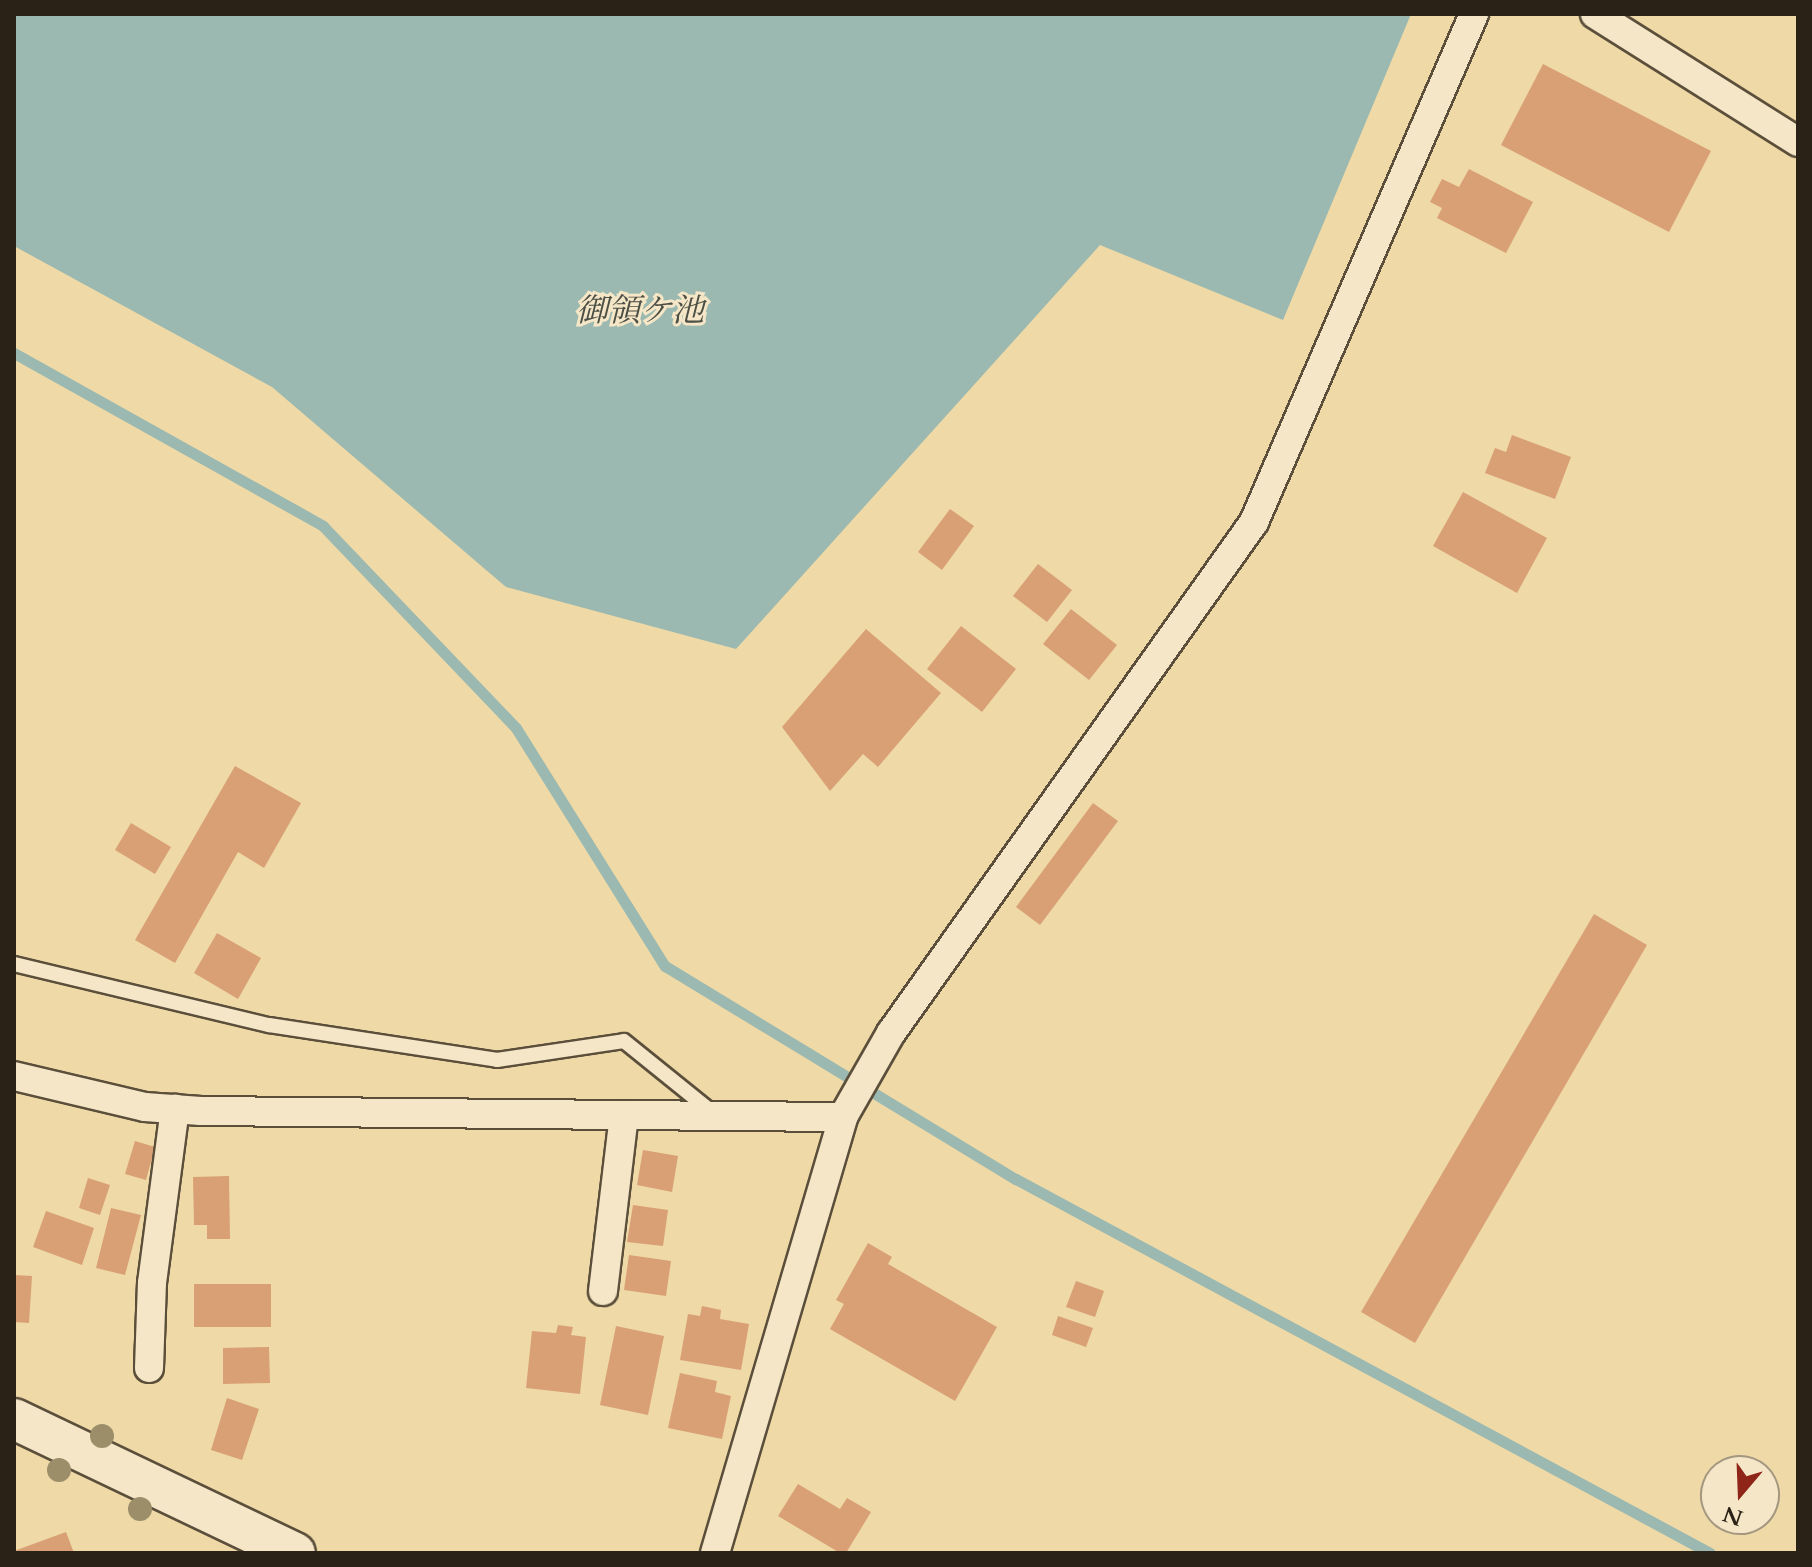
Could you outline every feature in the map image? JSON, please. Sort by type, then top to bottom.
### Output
[{"type":"street","points":[[715,1553],[843,1117],[891,1033],[1254,522],[1474,14]]},
{"type":"street","points":[[1595,14],[1798,142]]},
{"type":"street","points":[[14,1076],[145,1107],[175,1109],[843,1117]]},
{"type":"street","points":[[149,1368],[152,1283],[175,1109]]},
{"type":"street","points":[[603,1291],[624,1116]]},
{"type":"street","points":[[14,1419],[295,1553]]},
{"type":"lane","points":[[14,964],[269,1025],[497,1060],[624,1041],[715,1115]]},
{"type":"water","name":"御領ケ池","points":[[14,14],[1411,14],[1283,320],[1100,245],[736,649],[506,587],[272,387],[14,246]]},
{"type":"building","points":[[1543,64],[1711,151],[1669,232],[1501,145]]},
{"type":"building","points":[[1469,169],[1533,202],[1506,253],[1437,218],[1442,208],[1430,202],[1442,179],[1459,187]]},
{"type":"building","points":[[1512,435],[1571,457],[1555,499],[1485,473],[1495,448],[1506,452]]},
{"type":"building","points":[[1463,492],[1547,538],[1517,593],[1433,546]]},
{"type":"building","points":[[950,509],[974,526],[942,570],[918,552]]},
{"type":"building","points":[[1038,564],[1072,590],[1047,622],[1013,596]]},
{"type":"building","points":[[1071,609],[1117,645],[1089,680],[1043,644]]},
{"type":"building","points":[[961,626],[1016,669],[982,712],[927,669]]},
{"type":"building","points":[[866,629],[941,693],[878,767],[863,754],[830,791],[782,727]]},
{"type":"building","points":[[235,766],[301,803],[264,868],[238,852],[175,963],[135,940]]},
{"type":"building","points":[[1093,803],[1118,821],[1040,925],[1016,907]]},
{"type":"building","points":[[131,823],[171,847],[155,874],[115,850]]},
{"type":"building","points":[[1594,914],[1647,945],[1415,1343],[1361,1312]]},
{"type":"building","points":[[217,933],[261,958],[238,999],[194,973]]},
{"type":"building","points":[[135,1141],[155,1147],[146,1180],[125,1174]]},
{"type":"building","points":[[643,1150],[678,1156],[672,1192],[637,1185]]},
{"type":"building","points":[[229,1176],[230,1239],[207,1239],[207,1225],[194,1225],[193,1177]]},
{"type":"building","points":[[88,1178],[110,1185],[100,1215],[79,1208]]},
{"type":"building","points":[[633,1205],[668,1210],[663,1246],[627,1242]]},
{"type":"building","points":[[111,1208],[141,1215],[125,1275],[96,1268]]},
{"type":"building","points":[[46,1211],[94,1228],[82,1265],[33,1247]]},
{"type":"building","points":[[868,1243],[892,1257],[888,1264],[997,1327],[955,1401],[830,1329],[844,1304],[836,1300]]},
{"type":"building","points":[[629,1255],[671,1261],[666,1296],[624,1290]]},
{"type":"building","points":[[14,1275],[32,1276],[29,1323],[14,1322]]},
{"type":"building","points":[[1076,1281],[1104,1291],[1095,1317],[1066,1307]]},
{"type":"building","points":[[194,1284],[271,1284],[271,1327],[194,1327]]},
{"type":"building","points":[[702,1306],[721,1310],[720,1319],[749,1324],[741,1370],[680,1360],[688,1314],[700,1316]]},
{"type":"building","points":[[1058,1316],[1093,1328],[1086,1347],[1052,1335]]},
{"type":"building","points":[[558,1325],[573,1327],[571,1335],[586,1337],[580,1394],[526,1388],[532,1331],[556,1333]]},
{"type":"building","points":[[616,1326],[664,1336],[648,1415],[600,1405]]},
{"type":"building","points":[[269,1347],[270,1383],[223,1384],[223,1348]]},
{"type":"building","points":[[680,1373],[717,1381],[715,1392],[731,1396],[722,1439],[668,1428]]},
{"type":"building","points":[[227,1398],[259,1409],[242,1460],[211,1450]]},
{"type":"building","points":[[798,1484],[840,1509],[847,1498],[871,1512],[846,1553],[840,1553],[778,1516]]},
{"type":"building","points":[[66,1532],[74,1553],[14,1553],[14,1551]]},
{"type":"waterway","points":[[14,353],[323,526],[516,728],[665,966],[1016,1179],[1710,1553]]}]
